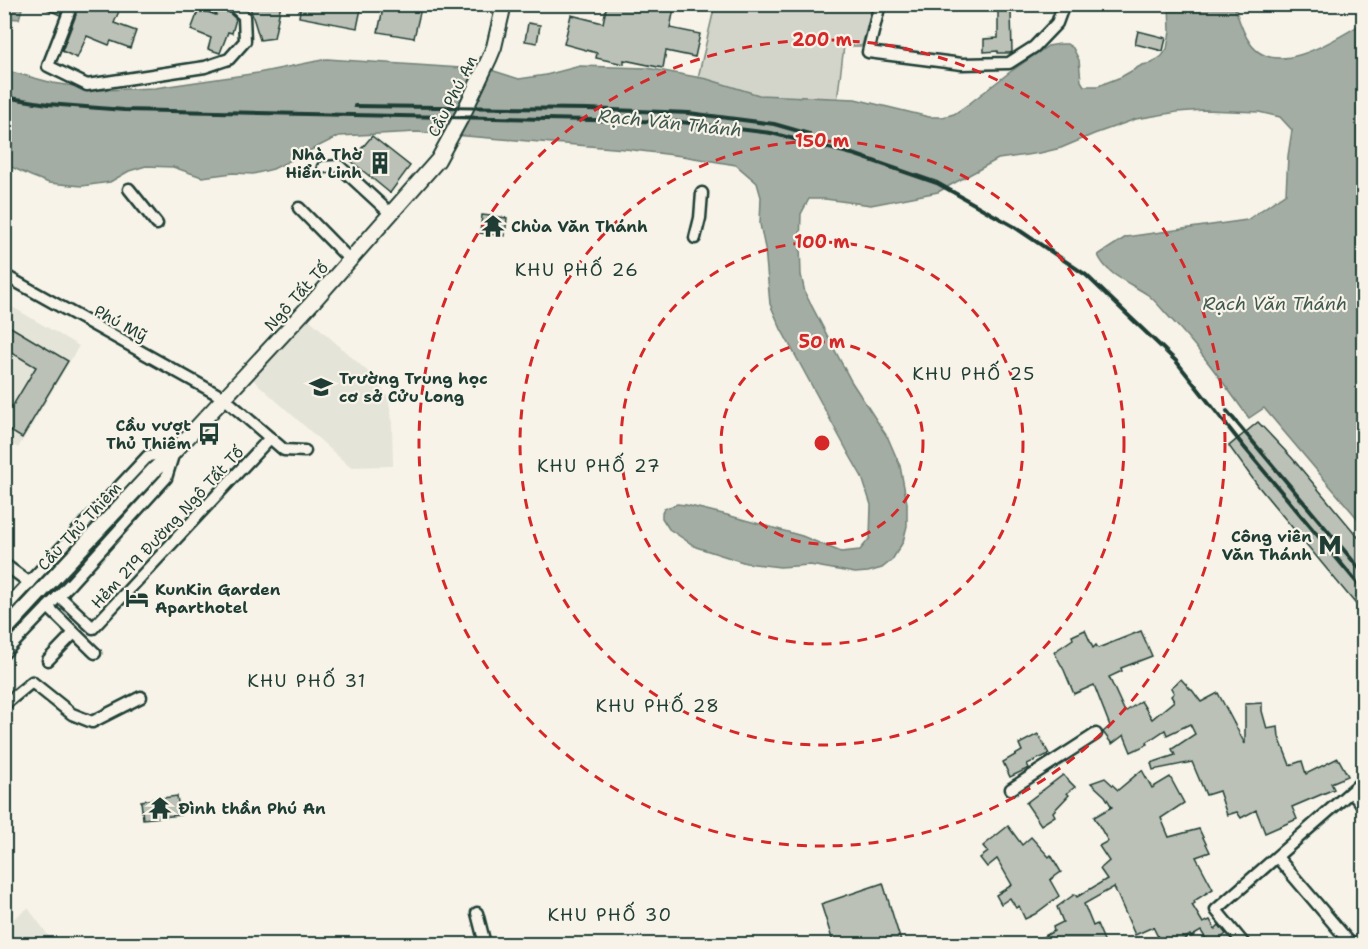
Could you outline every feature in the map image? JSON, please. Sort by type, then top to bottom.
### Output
[{"type":"street","points":[[69,12],[48,66],[87,85],[205,67],[229,58],[245,41],[244,16],[231,4]]},
{"type":"street","name":"Cầu Phú An","points":[[438,160],[464,112],[494,47],[504,4]]},
{"type":"street","points":[[880,4],[868,52],[962,64],[1009,63],[1034,47],[1057,23],[1064,4]]},
{"type":"street","name":"Ngô Tất Tố","points":[[154,470],[174,452],[312,303],[438,160]]},
{"type":"street","points":[[323,167],[339,166],[391,214]]},
{"type":"street","points":[[129,189],[157,224]]},
{"type":"street","points":[[695,238],[700,218],[702,193]]},
{"type":"street","points":[[299,208],[350,260]]},
{"type":"street","name":"Phú Mỹ","points":[[4,275],[224,398],[284,450],[305,451]]},
{"type":"street","name":"Hẻm 219 Đường Ngô Tất Tố","points":[[59,596],[93,628],[270,438]]},
{"type":"street","points":[[4,609],[148,456],[174,452]]},
{"type":"street","name":"Ngô Tất Tố","points":[[4,653],[166,478],[174,452]]},
{"type":"street","name":"Cầu Thủ Thiêm","points":[[4,631],[154,470]]},
{"type":"street","points":[[4,564],[30,583]]},
{"type":"street","points":[[48,607],[95,653]]},
{"type":"street","points":[[48,660],[74,633]]},
{"type":"street","points":[[4,705],[32,682],[72,714],[92,722],[141,697]]},
{"type":"street","points":[[1011,789],[1096,734]]},
{"type":"street","points":[[1244,945],[1216,910],[1364,780]]},
{"type":"street","points":[[1351,792],[1364,807]]},
{"type":"street","points":[[1276,856],[1351,945]]},
{"type":"street","points":[[477,912],[485,945]]},
{"type":"shaded area","points":[[715,5],[873,5],[862,46],[844,46],[835,117],[697,82]]},
{"type":"shaded area","points":[[4,302],[79,346],[18,448],[5,440]]},
{"type":"shaded area","name":"Trường Trung học cơ sở Cửu Long","points":[[308,318],[375,378],[388,397],[392,421],[393,466],[350,467],[251,378]]},
{"type":"shaded area","points":[[28,908],[54,944],[35,944],[30,938],[26,941],[28,944],[16,944],[12,938],[10,939],[5,931],[5,925]]},
{"type":"water","points":[[7,4],[23,5],[19,19],[5,19]]},
{"type":"water","name":"Rạch Văn Thánh","points":[[1169,5],[1234,5],[1242,29],[1250,43],[1261,53],[1274,58],[1306,53],[1363,23],[1363,525],[1264,408],[1249,418],[1182,330],[1157,303],[1113,274],[1098,255],[1126,237],[1247,220],[1286,193],[1292,130],[1280,117],[1259,112],[1204,110],[1136,119],[1061,148],[998,159],[938,192],[871,205],[809,199],[801,214],[801,275],[805,293],[851,381],[888,438],[900,466],[907,503],[907,526],[903,542],[892,560],[882,568],[855,573],[810,565],[780,567],[746,563],[696,547],[669,529],[662,518],[664,509],[677,504],[686,505],[802,536],[841,552],[860,550],[870,538],[871,505],[862,477],[781,329],[770,304],[765,248],[760,224],[761,197],[757,183],[736,165],[625,149],[417,132],[339,136],[273,169],[253,174],[233,173],[202,177],[173,167],[146,166],[129,171],[110,182],[82,186],[49,183],[5,164],[4,70],[53,83],[102,90],[155,88],[258,73],[327,59],[491,70],[519,79],[580,66],[647,68],[707,79],[759,95],[855,99],[929,117],[943,117],[954,114],[1048,46],[1067,44],[1073,48],[1079,60],[1081,81],[1084,86],[1098,86],[1142,65],[1152,63],[1167,49],[1170,31]]},
{"type":"building","points":[[36,4],[122,4],[114,23],[136,31],[130,48],[111,41],[109,45],[87,36],[77,58],[62,51],[76,15],[75,8],[71,5],[65,6],[60,15]]},
{"type":"building","points":[[221,4],[224,4],[226,10],[236,19],[232,33],[228,32],[220,53],[208,49],[211,38],[191,30],[199,9],[216,15]]},
{"type":"building","points":[[249,4],[281,4],[274,38],[260,40]]},
{"type":"building","points":[[301,4],[362,4],[357,28],[299,17]]},
{"type":"building","points":[[384,4],[422,4],[414,38],[378,32]]},
{"type":"building","points":[[607,4],[675,4],[670,28],[700,34],[695,57],[666,51],[663,68],[624,60],[624,64],[596,58],[597,53],[564,44],[571,15],[603,23]]},
{"type":"building","points":[[998,11],[1011,11],[1012,52],[1010,53],[984,52],[984,39],[998,38]]},
{"type":"building","points":[[528,23],[540,25],[537,43],[525,41]]},
{"type":"building","points":[[1138,31],[1166,38],[1163,51],[1135,44]]},
{"type":"building","name":"Nhà Thờ Hiển Linh","points":[[372,136],[410,166],[390,193],[351,161]]},
{"type":"building","name":"Chùa Văn Thánh","points":[[482,215],[507,218],[505,236],[480,233]]},
{"type":"building","points":[[4,323],[68,361],[22,438],[4,427],[4,402],[12,407],[36,367],[4,348]]},
{"type":"building","points":[[1258,422],[1292,458],[1364,544],[1364,614],[1258,486],[1229,446]]},
{"type":"building","points":[[1085,630],[1093,648],[1096,645],[1098,648],[1141,631],[1152,656],[1121,668],[1122,671],[1109,677],[1125,712],[1141,701],[1152,719],[1174,701],[1171,688],[1181,679],[1201,702],[1218,693],[1245,744],[1245,704],[1262,703],[1267,729],[1278,727],[1279,737],[1290,765],[1302,761],[1306,774],[1338,758],[1348,776],[1331,783],[1334,789],[1292,807],[1297,819],[1265,833],[1256,810],[1241,818],[1237,812],[1227,815],[1219,791],[1206,795],[1192,762],[1153,770],[1151,763],[1175,755],[1172,749],[1195,734],[1190,724],[1167,735],[1165,730],[1147,742],[1148,744],[1131,752],[1124,735],[1112,744],[1103,732],[1110,726],[1094,685],[1074,694],[1054,652],[1073,639],[1072,636]]},
{"type":"building","points":[[1038,734],[1049,754],[1027,764],[1029,768],[1010,777],[1003,762],[1022,751],[1019,744]]},
{"type":"building","points":[[1142,770],[1152,788],[1170,777],[1184,803],[1161,818],[1169,837],[1199,829],[1210,852],[1196,857],[1213,889],[1194,901],[1192,905],[1203,923],[1210,920],[1215,929],[1219,925],[1226,934],[1213,945],[1210,945],[1201,931],[1191,937],[1190,935],[1177,945],[1162,945],[1153,927],[1135,935],[1114,887],[1084,904],[1093,926],[1097,924],[1106,945],[1028,945],[1054,931],[1053,927],[1063,922],[1057,907],[1075,894],[1077,897],[1107,879],[1100,869],[1109,861],[1099,846],[1108,841],[1094,817],[1112,807],[1105,796],[1091,783],[1105,778],[1118,790]]},
{"type":"building","points":[[1063,775],[1075,787],[1067,793],[1069,795],[1053,812],[1055,816],[1041,825],[1026,803]]},
{"type":"building","name":"Đình thần Phú An","points":[[177,796],[180,815],[143,819],[141,801]]},
{"type":"building","points":[[1008,826],[1022,845],[1031,837],[1049,857],[1051,855],[1061,872],[1050,880],[1059,896],[1025,919],[1019,906],[1016,908],[1010,898],[1001,904],[996,895],[1012,885],[997,859],[987,867],[980,858],[988,852],[983,846]]},
{"type":"building","points":[[883,883],[902,945],[834,945],[821,904]]},
{"type":"railway","points":[[4,97],[48,104],[124,110],[681,122],[771,133],[856,155],[937,183],[1013,226],[1086,275],[1176,361],[1364,591]]},
{"type":"railway","points":[[355,106],[587,109],[689,113],[774,124],[809,134]]},
{"type":"railway","points":[[1227,411],[1364,574]]},
{"type":"place","name":"Nhà Thờ Hiển Linh","points":[[380,163]]},
{"type":"place","name":"Chùa Văn Thánh","points":[[493,226]]},
{"type":"place","name":"Trường Trung học cơ sở Cửu Long","points":[[321,387]]},
{"type":"place","name":"Cầu vượt Thủ Thiêm","points":[[209,434]]},
{"type":"place","name":"Công viên Văn Thánh","points":[[1330,545]]},
{"type":"place","name":"KunKin Garden Aparthotel","points":[[137,598]]},
{"type":"place","name":"Đình thần Phú An","points":[[160,808]]},
{"type":"district","name":"KHU PHỐ 26","points":[[577,270]]},
{"type":"district","name":"KHU PHỐ 25","points":[[974,374]]},
{"type":"district","name":"KHU PHỐ 27","points":[[599,466]]},
{"type":"district","name":"KHU PHỐ 31","points":[[307,681]]},
{"type":"district","name":"KHU PHỐ 28","points":[[658,706]]},
{"type":"district","name":"KHU PHỐ 30","points":[[610,915]]}]
